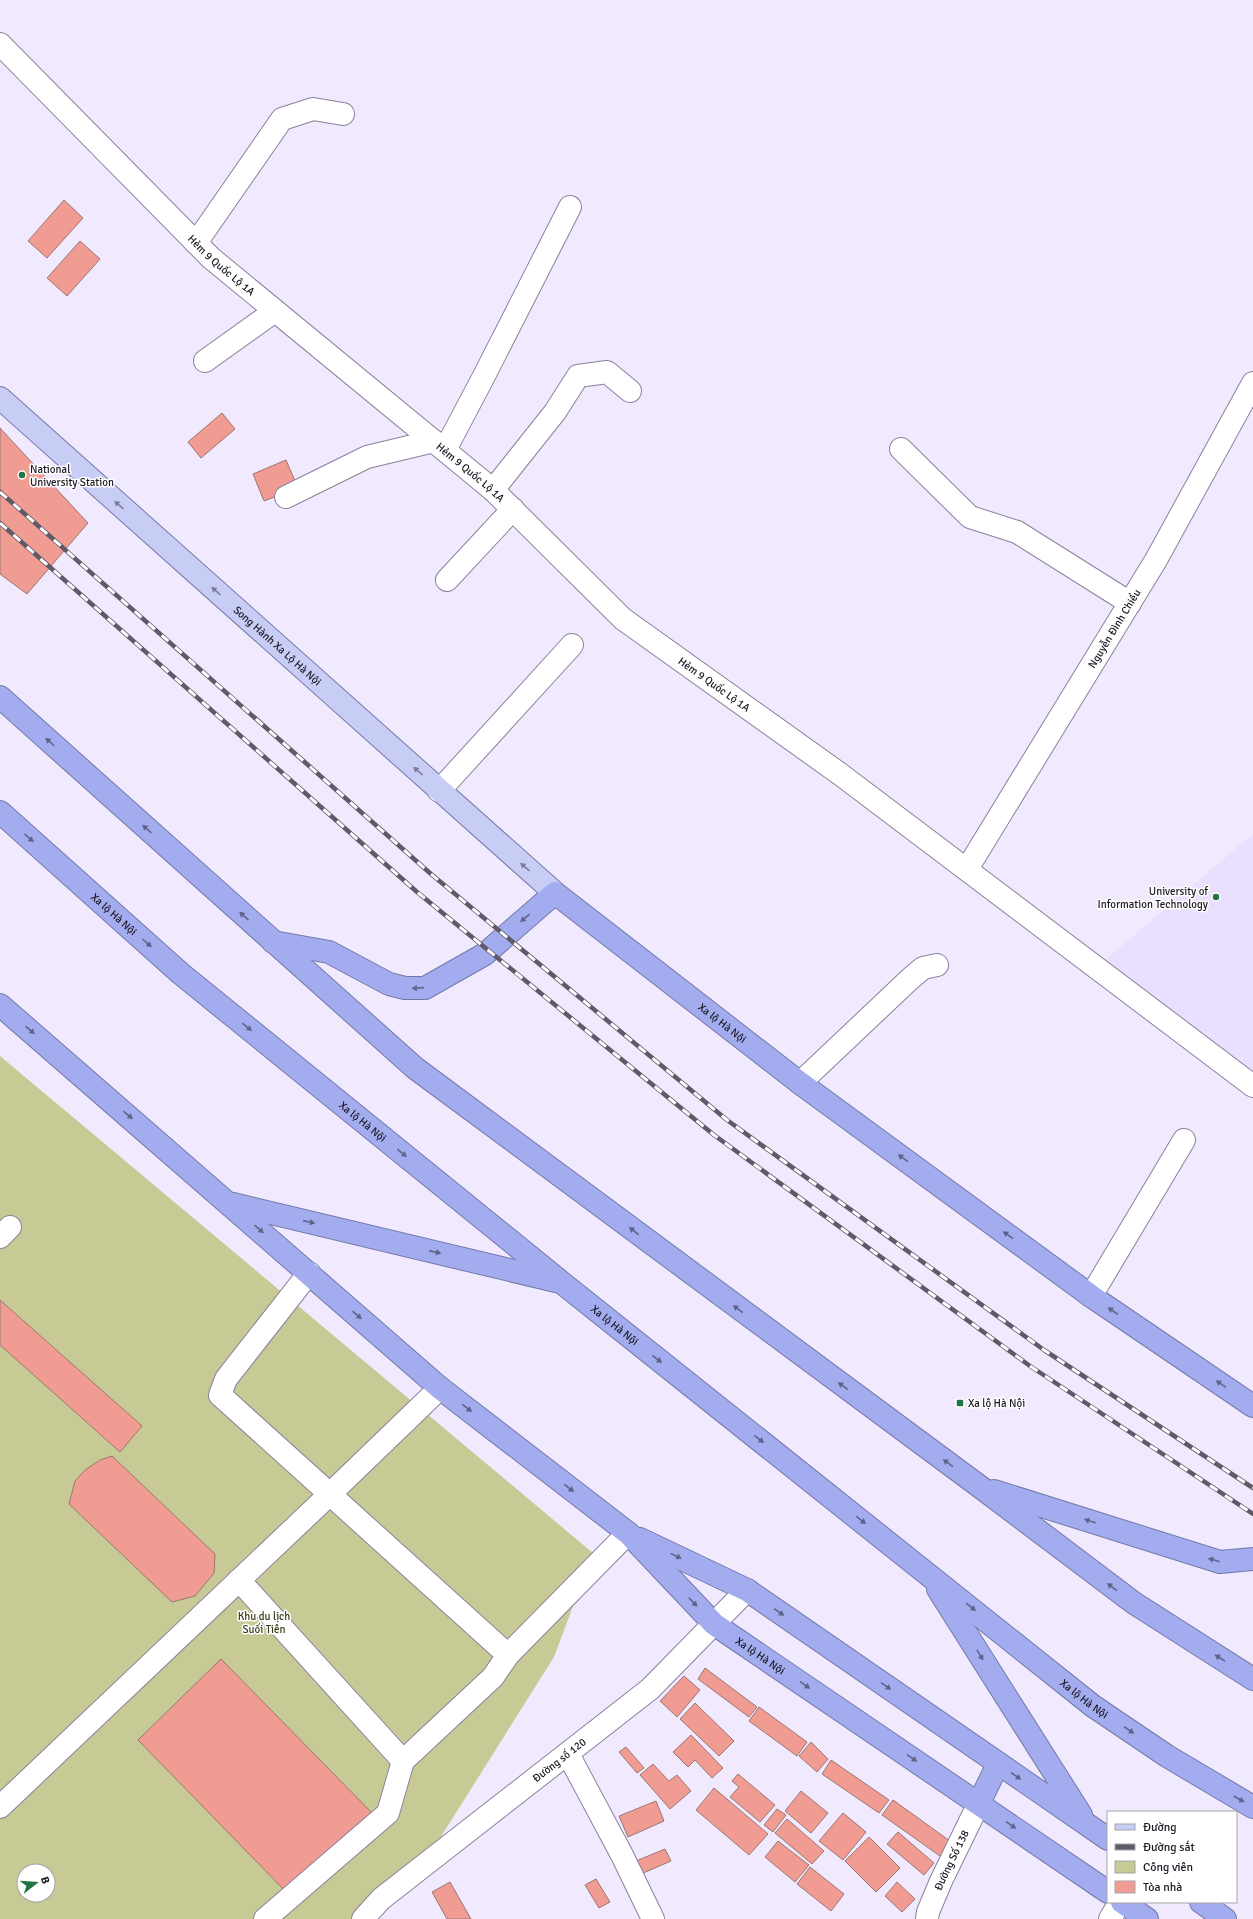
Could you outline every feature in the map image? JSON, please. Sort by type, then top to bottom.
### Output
[{"type":"highway","points":[[0,698],[415,1068],[979,1486],[1134,1603],[1253,1679]]},
{"type":"highway","name":"Xa lộ Hà Nội","points":[[0,812],[180,973],[561,1282],[1094,1706],[1167,1756],[1253,1807]]},
{"type":"highway","points":[[273,942],[329,952],[389,984],[405,988],[425,988],[485,954],[555,893]]},
{"type":"highway","name":"Xa lộ Hà Nội","points":[[555,893],[800,1083],[1091,1296],[1253,1406]]},
{"type":"highway","name":"Xa lộ Hà Nội","points":[[0,1005],[230,1203],[440,1388],[628,1533],[714,1624],[1107,1891]]},
{"type":"highway","points":[[230,1203],[561,1282]]},
{"type":"highway","points":[[979,1486],[1220,1562],[1253,1559]]},
{"type":"highway","name":"Xa lộ Hà Nội","points":[[628,1533],[747,1590],[1107,1838]]},
{"type":"highway","points":[[929,1574],[1086,1823]]},
{"type":"highway","points":[[979,1803],[998,1764]]},
{"type":"highway","points":[[1123,1903],[1147,1919]]},
{"type":"highway","points":[[1201,1903],[1225,1919]]},
{"type":"main road","name":"Song Hành Xa Lộ Hà Nội","points":[[0,398],[555,893]]},
{"type":"street","name":"Hẻm 9 Quốc Lộ 1A","points":[[0,44],[211,258],[494,490],[623,619],[840,774],[1253,1086]]},
{"type":"street","points":[[196,243],[282,119],[313,109],[343,114]]},
{"type":"street","points":[[286,497],[368,457],[439,446],[484,376],[570,207]]},
{"type":"street","points":[[205,361],[275,311]]},
{"type":"street","points":[[494,490],[555,412],[578,376],[607,372],[630,391]]},
{"type":"street","name":"Nguyễn Đình Chiểu","points":[[966,870],[1130,603],[1253,383]]},
{"type":"street","points":[[901,450],[970,517],[1016,532],[1130,603]]},
{"type":"street","points":[[448,580],[513,509]]},
{"type":"street","points":[[439,791],[572,645]]},
{"type":"street","points":[[800,1083],[910,979],[923,968],[937,965]]},
{"type":"street","points":[[1091,1296],[1184,1140]]},
{"type":"street","points":[[309,1273],[226,1379],[220,1395],[508,1655]]},
{"type":"street","points":[[0,1807],[440,1388]]},
{"type":"street","points":[[265,1919],[388,1813],[404,1761],[493,1677],[508,1655],[628,1533]]},
{"type":"street","points":[[239,1580],[404,1761]]},
{"type":"street","name":"Đường số 120","points":[[363,1919],[381,1899],[650,1689],[747,1590]]},
{"type":"street","points":[[568,1754],[622,1855],[653,1919]]},
{"type":"street","name":"Đường Số 138","points":[[927,1919],[928,1912],[941,1881],[979,1803]]},
{"type":"street","points":[[1110,1919],[1120,1903]]},
{"type":"shaded area","name":"University of Information Technology","points":[[1253,834],[1253,1073],[1105,960]]},
{"type":"green space","name":"Khu du lịch Suối Tiên","points":[[0,1056],[593,1553],[554,1657],[425,1862],[372,1919],[0,1919]]},
{"type":"building","points":[[64,200],[83,218],[47,258],[28,241]]},
{"type":"building","points":[[80,241],[100,259],[67,296],[47,278]]},
{"type":"building","points":[[222,413],[235,429],[201,458],[188,442]]},
{"type":"building","name":"National University Station","points":[[0,428],[88,523],[27,594],[0,574]]},
{"type":"building","points":[[286,460],[298,488],[264,501],[253,474]]},
{"type":"building","points":[[0,1300],[142,1426],[120,1452],[0,1345]]},
{"type":"building","points":[[112,1456],[215,1554],[214,1573],[195,1596],[172,1602],[69,1504],[75,1481],[85,1470],[100,1460]]},
{"type":"building","points":[[221,1659],[373,1814],[290,1896],[138,1740]]},
{"type":"building","points":[[705,1668],[757,1707],[749,1717],[698,1679]]},
{"type":"building","points":[[684,1676],[700,1690],[677,1717],[660,1701]]},
{"type":"building","points":[[695,1703],[734,1741],[719,1756],[680,1719]]},
{"type":"building","points":[[759,1707],[807,1742],[797,1756],[749,1721]]},
{"type":"building","points":[[691,1735],[723,1768],[712,1778],[695,1760],[688,1767],[673,1752]]},
{"type":"building","points":[[811,1742],[828,1759],[817,1772],[799,1756]]},
{"type":"building","points":[[626,1747],[644,1768],[637,1773],[619,1752]]},
{"type":"building","points":[[831,1760],[889,1800],[879,1813],[822,1774]]},
{"type":"building","points":[[653,1764],[669,1781],[677,1775],[691,1791],[670,1809],[640,1775]]},
{"type":"building","points":[[738,1774],[775,1805],[760,1822],[730,1797],[739,1787],[732,1781]]},
{"type":"building","points":[[714,1788],[768,1834],[749,1855],[696,1810]]},
{"type":"building","points":[[801,1791],[828,1813],[811,1833],[785,1811]]},
{"type":"building","points":[[893,1800],[950,1841],[940,1856],[882,1815]]},
{"type":"building","points":[[656,1801],[664,1821],[628,1837],[619,1816]]},
{"type":"building","points":[[777,1809],[786,1815],[773,1832],[764,1825]]},
{"type":"building","points":[[843,1813],[866,1832],[843,1860],[819,1841]]},
{"type":"building","points":[[787,1819],[824,1851],[812,1864],[775,1833]]},
{"type":"building","points":[[898,1832],[934,1863],[924,1875],[887,1844]]},
{"type":"building","points":[[869,1837],[900,1868],[876,1892],[845,1861]]},
{"type":"building","points":[[778,1841],[809,1865],[795,1882],[765,1857]]},
{"type":"building","points":[[665,1849],[671,1861],[641,1874],[636,1861]]},
{"type":"building","points":[[810,1867],[844,1894],[831,1911],[797,1884]]},
{"type":"building","points":[[596,1879],[610,1902],[599,1908],[585,1885]]},
{"type":"building","points":[[450,1882],[471,1919],[447,1919],[432,1892]]},
{"type":"building","points":[[897,1882],[915,1899],[902,1912],[885,1896]]},
{"type":"railway","points":[[0,492],[431,874],[727,1120],[1044,1350],[1253,1488]]},
{"type":"railway","points":[[0,523],[417,892],[714,1135],[1030,1366],[1253,1514]]},
{"type":"place","name":"National University Station","points":[[22,475]]},
{"type":"place","name":"University of Information Technology","points":[[1216,897]]},
{"type":"place","name":"Xa lộ Hà Nội","points":[[960,1403]]}]
